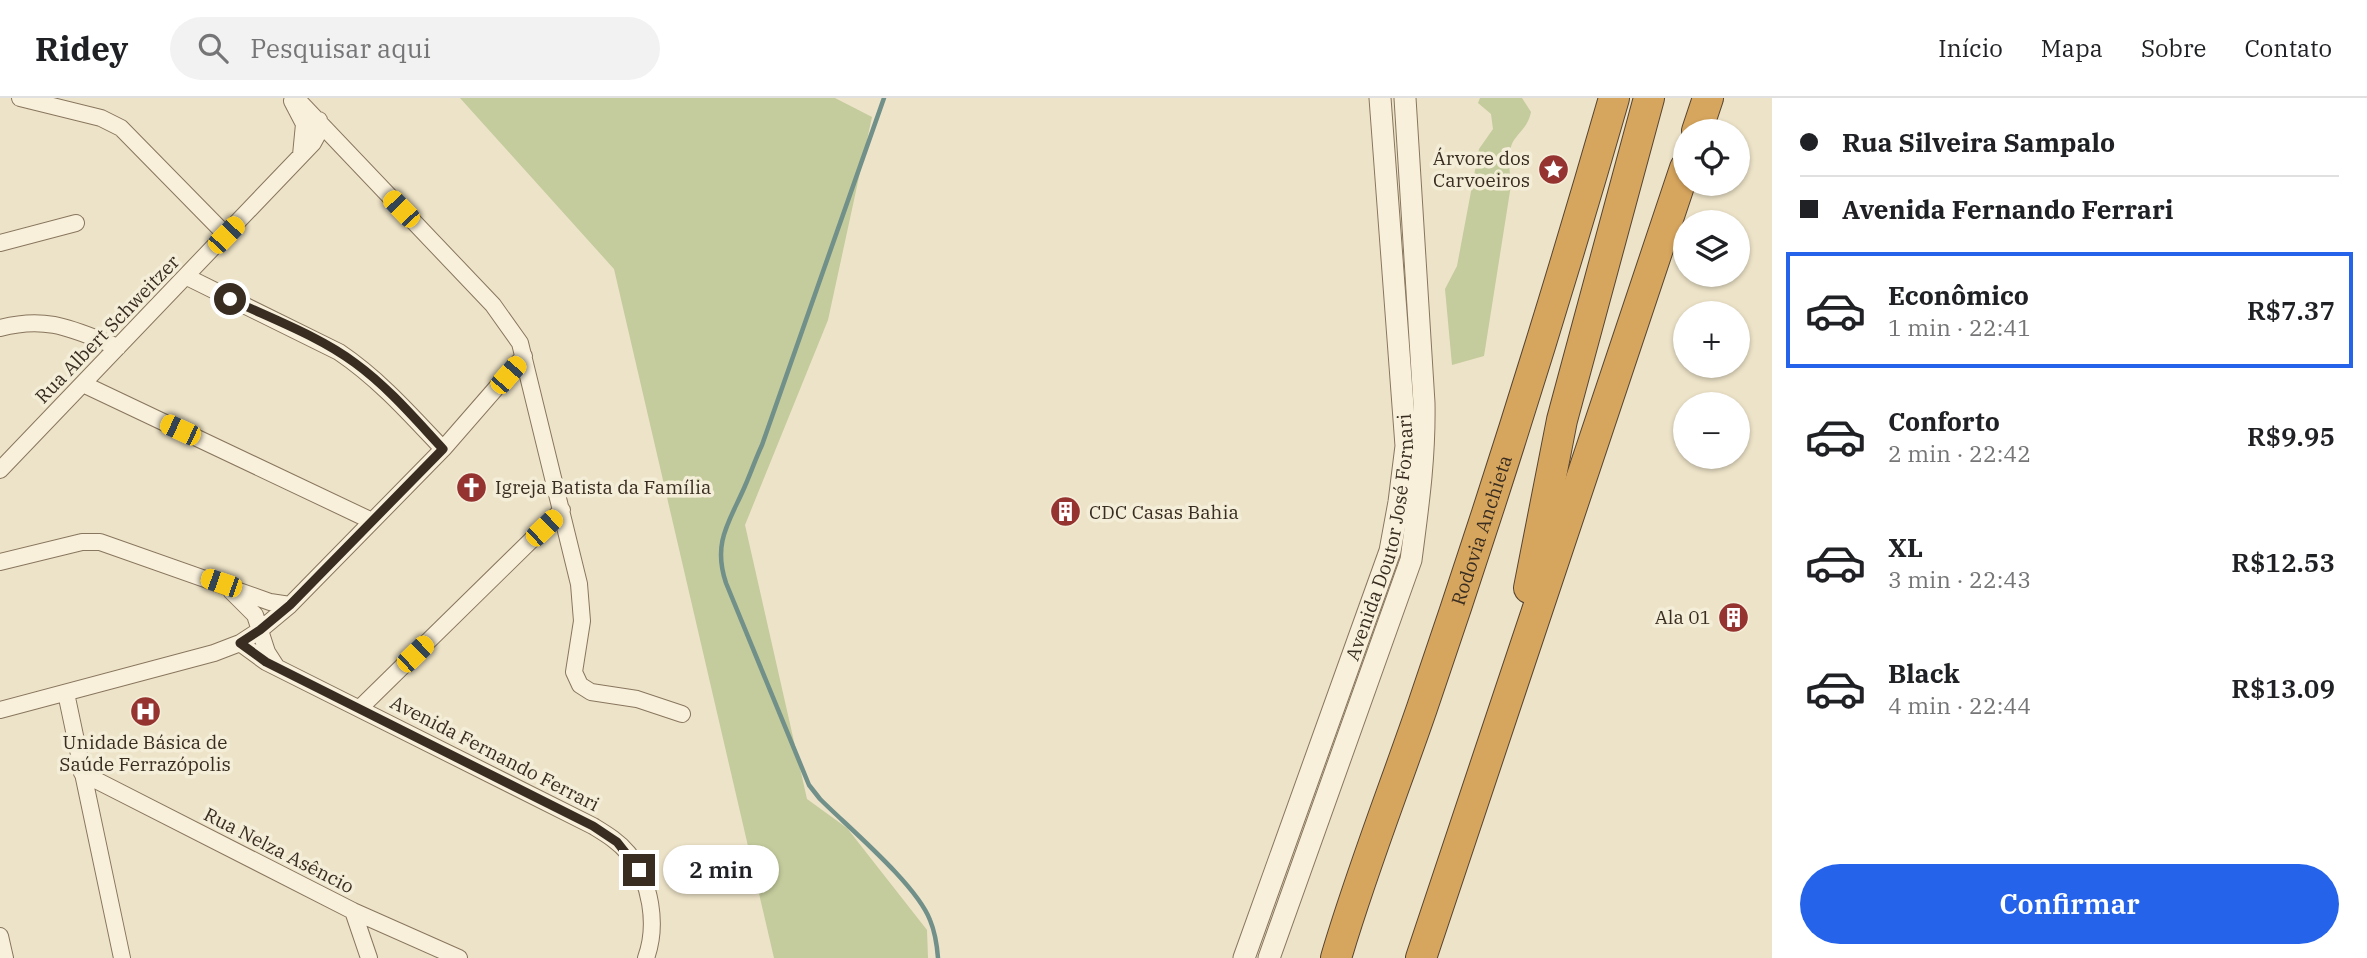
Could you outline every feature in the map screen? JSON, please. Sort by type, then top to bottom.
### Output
[{"type":"highway","points":[[1586,195],[1584,164],[1598,98]]},
{"type":"highway","name":"Rodovia Anchieta","points":[[1336,958],[1355,894],[1421,709],[1493,493],[1614,98]]},
{"type":"highway","points":[[1504,712],[1562,420],[1649,98]]},
{"type":"highway","points":[[1701,119],[1708,98]]},
{"type":"highway","points":[[1421,958],[1676,196]]},
{"type":"street","points":[[20,98],[102,118],[121,128],[226,235]]},
{"type":"street","points":[[289,98],[304,124],[301,155]]},
{"type":"street","points":[[296,98],[494,305],[520,343],[579,584],[582,609],[574,672],[580,685],[591,692],[637,699],[682,715]]},
{"type":"street","name":"Avenida Doutor José Fornari","points":[[1244,958],[1390,551],[1399,502],[1406,446],[1381,98]]},
{"type":"street","name":"Avenida Doutor José Fornari","points":[[1269,958],[1411,560],[1420,503],[1425,439],[1405,98]]},
{"type":"street","name":"Rua Albert Schweitzer","points":[[0,470],[301,155],[317,136],[319,120]]},
{"type":"street","points":[[301,155],[324,144],[345,149]]},
{"type":"street","points":[[0,243],[76,223]]},
{"type":"street","points":[[187,277],[356,363],[443,449]]},
{"type":"street","points":[[0,328],[23,322],[53,323],[118,347]]},
{"type":"street","points":[[0,710],[214,653],[240,643],[260,630],[290,605],[443,449],[524,356]]},
{"type":"street","points":[[83,384],[373,521]]},
{"type":"street","points":[[360,708],[562,510]]},
{"type":"street","points":[[0,562],[82,542],[100,542],[270,602],[290,605]]},
{"type":"street","points":[[221,583],[251,609],[267,652],[276,666]]},
{"type":"street","name":"Avenida Fernando Ferrari","points":[[240,643],[276,666],[593,826],[617,842],[633,860],[645,883],[652,923],[646,958]]},
{"type":"street","points":[[66,693],[122,958]]},
{"type":"street","name":"Rua Nelza Asêncio","points":[[82,773],[353,911],[459,958]]},
{"type":"street","points":[[353,911],[369,958]]},
{"type":"street","points":[[0,936],[5,958]]},
{"type":"green space","points":[[460,98],[835,98],[872,117],[828,320],[745,525],[807,799],[847,828],[927,930],[928,958],[774,958],[614,269]]},
{"type":"green space","points":[[1480,98],[1522,98],[1531,112],[1510,151],[1511,185],[1484,356],[1452,365],[1445,289],[1457,266],[1479,149],[1493,129],[1491,114],[1478,103]]},
{"type":"waterway","points":[[884,98],[762,445],[725,532],[721,555],[726,583],[809,785],[911,890],[930,920],[938,958]]},
{"type":"place","name":"Árvore dos Carvoeiros","points":[[1553,169]]},
{"type":"place","name":"Igreja Batista da Família","points":[[472,487]]},
{"type":"place","name":"CDC Casas Bahia","points":[[1066,512]]},
{"type":"place","name":"Ala 01","points":[[1734,617]]},
{"type":"place","name":"Unidade Básica de Saúde Ferrazópolis","points":[[145,711]]},
{"type":"route","points":[[230,299],[339,352],[356,363],[443,449],[290,605],[240,643],[266,662],[609,835],[626,851],[639,870]]}]
